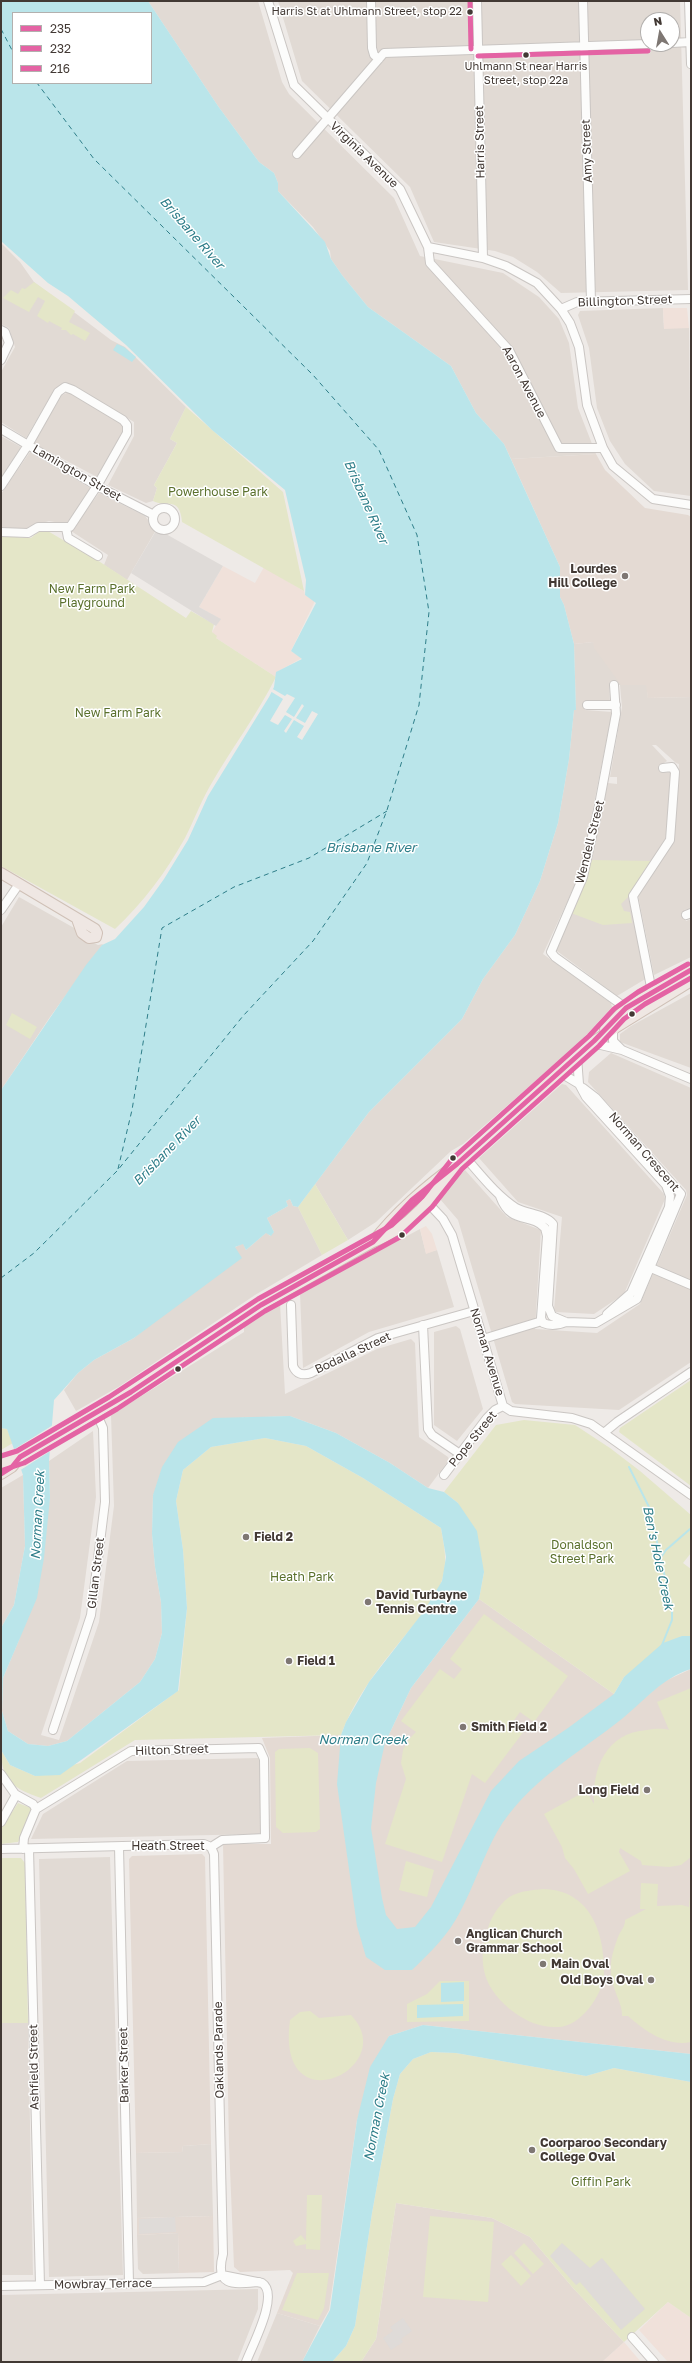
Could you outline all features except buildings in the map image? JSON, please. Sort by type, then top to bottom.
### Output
[{"type":"main road","points":[[1,874],[77,919]]},
{"type":"main road","points":[[4,1467],[96,1412],[261,1305],[372,1242],[385,1226],[424,1198],[457,1164],[593,1042],[626,1008],[691,970]]},
{"type":"main road","points":[[593,1042],[644,1008],[691,982],[686,978],[672,980]]},
{"type":"main road","points":[[626,1008],[634,1010],[644,1008]]},
{"type":"street","name":"Virginia Avenue","points":[[268,1],[291,81],[299,92],[400,189],[428,247]]},
{"type":"street","points":[[371,1],[372,48],[374,55],[379,59]]},
{"type":"street","name":"Harris Street","points":[[477,1],[483,258]]},
{"type":"street","name":"Amy Street","points":[[583,1],[591,301]]},
{"type":"street","points":[[689,1],[691,64]]},
{"type":"street","points":[[680,43],[690,42]]},
{"type":"street","points":[[297,154],[384,53],[640,44]]},
{"type":"street","points":[[428,247],[483,258],[506,266],[537,284],[561,309],[570,323],[579,347],[588,405],[604,448],[613,466],[644,494],[653,499],[691,505]]},
{"type":"street","name":"Aaron Avenue","points":[[428,247],[430,263],[509,350],[559,448],[604,448]]},
{"type":"street","name":"Billington Street","points":[[561,309],[577,302],[691,299]]},
{"type":"street","points":[[1,330],[6,332],[9,343],[1,360]]},
{"type":"street","points":[[1,486],[28,445],[58,392],[65,387],[73,390],[123,420],[127,425],[127,433],[98,486],[75,522],[66,528],[44,526],[28,534],[1,532]]},
{"type":"street","name":"Lamington Street","points":[[1,429],[98,486],[154,515]]},
{"type":"street","points":[[66,528],[68,538],[98,556]]},
{"type":"street","name":"Wendell Street","points":[[614,685],[616,705],[602,792],[583,877],[551,952],[555,957],[626,1008]]},
{"type":"street","points":[[587,705],[616,705]]},
{"type":"street","points":[[652,992],[633,896],[671,839],[675,772],[672,766],[663,768]]},
{"type":"street","points":[[1,910],[16,883]]},
{"type":"street","points":[[615,1027],[613,1042],[622,1050]]},
{"type":"street","points":[[593,1042],[622,1050],[691,1079]]},
{"type":"street","name":"Norman Crescent","points":[[577,1057],[581,1086],[589,1101],[666,1185],[670,1196],[669,1206],[631,1293],[603,1319]]},
{"type":"street","name":"Norman Crescent","points":[[542,1321],[545,1324],[555,1325],[566,1322],[594,1323],[637,1299],[677,1206],[680,1193],[596,1098],[559,1072]]},
{"type":"street","points":[[465,1157],[500,1196],[517,1208],[552,1224],[554,1236],[548,1308],[552,1316],[566,1322]]},
{"type":"street","points":[[483,1339],[542,1321],[541,1311],[547,1233],[541,1225],[512,1214],[500,1196]]},
{"type":"street","name":"Norman Avenue","points":[[424,1198],[440,1214],[449,1229],[504,1406],[514,1412],[579,1420],[605,1432],[691,1495]]},
{"type":"street","points":[[651,1268],[691,1285]]},
{"type":"street","name":"Bodalla Street","points":[[291,1305],[293,1366],[297,1372],[303,1375],[311,1373],[378,1338],[474,1311]]},
{"type":"street","points":[[423,1325],[428,1428],[432,1434],[460,1454]]},
{"type":"street","points":[[605,1432],[617,1422],[691,1372]]},
{"type":"street","name":"Pope Street","points":[[444,1475],[491,1414],[504,1406]]},
{"type":"street","name":"Gillan Street","points":[[53,1730],[91,1615],[105,1502],[103,1428],[96,1412]]},
{"type":"street","name":"Hilton Street","points":[[36,1808],[43,1807],[51,1799],[131,1751],[259,1748]]},
{"type":"street","name":"Heath Street","points":[[1,1849],[204,1844],[211,1847],[222,1840],[262,1839],[266,1837],[264,1758],[259,1748]]},
{"type":"street","points":[[1,1774],[16,1795],[36,1808],[24,1838],[26,1849]]},
{"type":"street","points":[[1,1822],[16,1795]]},
{"type":"street","name":"Barker Street","points":[[119,1847],[129,2284]]},
{"type":"street","name":"Oaklands Parade","points":[[211,1847],[214,1854],[223,2254],[225,2276]]},
{"type":"street","name":"Ashfield Street","points":[[26,1849],[40,2285]]},
{"type":"street","name":"Mowbray Terrace","points":[[1,2286],[215,2283],[225,2276],[234,2284],[262,2283],[268,2292],[267,2307],[246,2362]]},
{"type":"street","points":[[632,2336],[654,2362]]},
{"type":"shaded area","points":[[148,1],[258,1],[282,82],[289,94],[394,198],[420,256],[503,273],[539,297],[559,319],[569,343],[578,408],[596,454],[511,459],[504,444],[476,413],[451,366],[368,307],[342,275],[331,259],[330,251],[313,227],[278,191],[278,183],[274,173],[259,162],[218,106]]},
{"type":"shaded area","points":[[278,1],[680,1],[688,290],[561,293],[537,272],[513,257],[495,251],[434,242],[410,187],[302,81]]},
{"type":"shaded area","points":[[1,243],[20,262],[34,282],[111,340],[125,347],[186,407],[170,439],[177,443],[154,485],[157,488],[153,501],[146,503],[108,485],[134,436],[134,422],[72,385],[60,385],[54,390],[26,438],[1,422],[1,372],[15,347],[9,328],[1,324]]},
{"type":"shaded area","points":[[663,308],[664,328],[689,328],[691,496],[654,491],[625,464],[610,441],[597,408],[589,348],[578,315],[580,311]]},
{"type":"shaded area","points":[[663,308],[687,308],[689,328],[664,329]]},
{"type":"shaded area","points":[[69,392],[122,424],[123,433],[97,477],[33,443],[62,395]]},
{"type":"shaded area","points":[[1,436],[21,447],[1,480]]},
{"type":"shaded area","points":[[30,452],[92,489],[66,524],[49,521],[35,525],[28,530],[1,527],[1,494]]},
{"type":"shaded area","name":"Lourdes Hill College","points":[[596,454],[605,470],[645,508],[688,515],[691,517],[691,697],[648,698],[646,685],[621,685],[594,648],[593,642],[574,644],[564,605],[560,597],[560,567],[511,459]]},
{"type":"shaded area","points":[[99,493],[145,516],[156,530],[127,580],[104,565],[108,555],[71,531]]},
{"type":"shaded area","points":[[157,529],[223,566],[199,607],[221,619],[216,626],[131,573]]},
{"type":"shaded area","points":[[223,566],[255,583],[264,567],[304,591],[305,595],[315,601],[291,651],[302,658],[277,672],[276,677],[216,638],[212,632],[220,619],[199,607]]},
{"type":"shaded area","points":[[593,642],[647,685],[648,698],[691,697],[691,908],[684,910],[686,921],[691,919],[691,957],[654,975],[638,895],[674,842],[679,764],[656,745],[652,745],[667,761],[661,765],[662,773],[671,772],[667,830],[664,843],[630,895],[647,978],[617,996],[557,951],[557,946],[587,882],[608,783],[617,784],[617,777],[610,777],[622,707],[620,685],[609,685],[610,702],[585,703],[585,710],[612,712],[580,874],[543,954],[611,1003],[612,1007],[576,1046],[463,1144],[451,1151],[376,1222],[348,1240],[315,1184],[369,1112],[462,1019],[483,979],[515,935],[540,881],[558,823],[569,759],[574,710],[576,710],[574,644]]},
{"type":"shaded area","points":[[19,897],[76,929],[78,935],[98,945],[103,944],[50,1017],[1,1090],[1,927]]},
{"type":"shaded area","points":[[691,993],[691,1068],[620,1042],[620,1034],[631,1026]]},
{"type":"shaded area","points":[[611,1053],[691,1088],[691,1362],[619,1410],[515,1404],[512,1402],[458,1220],[440,1199],[444,1190],[465,1170],[507,1217],[541,1230],[535,1329],[597,1333],[640,1304],[687,1195],[686,1190],[588,1082],[589,1072]]},
{"type":"shaded area","points":[[562,1084],[566,1085],[664,1194],[665,1199],[624,1294],[594,1314],[556,1312],[554,1310],[562,1217],[518,1202],[479,1158]]},
{"type":"shaded area","points":[[290,1199],[293,1206],[298,1207],[322,1255],[255,1295],[120,1386],[76,1411],[64,1390],[78,1373],[94,1360],[134,1338],[237,1252],[234,1248],[243,1243],[246,1250],[267,1232],[270,1236],[274,1232],[267,1218],[288,1206],[286,1201]]},
{"type":"shaded area","points":[[426,1226],[432,1234],[437,1250],[426,1254],[420,1229]]},
{"type":"shaded area","points":[[420,1229],[426,1253],[437,1250],[454,1307],[369,1332],[303,1368],[300,1293]]},
{"type":"shaded area","points":[[280,1303],[285,1394],[377,1349],[411,1339],[415,1343],[419,1437],[448,1457],[449,1460],[428,1488],[390,1463],[336,1433],[290,1416],[213,1419],[153,1495],[152,1534],[155,1567],[161,1602],[162,1633],[155,1659],[140,1682],[67,1741],[48,1746],[28,1744],[8,1731],[2,1711],[3,1678],[19,1640],[50,1498],[49,1461],[93,1431],[96,1497],[80,1618],[41,1735],[59,1740],[99,1622],[114,1506],[111,1415],[244,1332],[244,1327]]},
{"type":"shaded area","points":[[456,1326],[460,1329],[483,1409],[457,1441],[434,1425],[434,1332]]},
{"type":"shaded area","points":[[23,1475],[25,1546],[14,1605],[1,1628],[1,1488]]},
{"type":"shaded area","name":"Anglican Church Grammar School","points":[[479,1599],[614,1694],[629,1707],[648,1695],[663,1682],[691,1669],[691,2054],[423,2025],[389,2036],[357,2120],[329,2310],[320,2326],[277,2313],[293,2273],[290,2270],[240,2272],[234,2267],[229,2144],[223,1844],[271,1844],[270,1758],[262,1738],[341,1735],[385,1743],[411,1688]]},
{"type":"shaded area","points":[[260,1759],[261,1833],[259,1834],[31,1839],[43,1814],[127,1761]]},
{"type":"shaded area","points":[[202,1854],[205,1857],[211,2144],[183,2146],[182,2152],[136,2153],[129,1859],[132,1856]]},
{"type":"shaded area","points":[[110,1857],[123,2275],[49,2277],[39,1859]]},
{"type":"shaded area","points":[[1,2023],[28,2023],[33,2275],[1,2275]]},
{"type":"shaded area","points":[[211,2144],[213,2216],[137,2218],[136,2153],[182,2152],[183,2146]]},
{"type":"shaded area","points":[[396,2203],[492,2218],[530,2237],[573,2288],[624,2342],[602,2362],[361,2362],[376,2339]]},
{"type":"shaded area","points":[[213,2216],[214,2272],[179,2273],[178,2233],[137,2235],[137,2218]]},
{"type":"shaded area","points":[[175,2217],[176,2232],[139,2234],[139,2219]]},
{"type":"shaded area","points":[[178,2233],[179,2273],[143,2274],[138,2269],[137,2235]]},
{"type":"shaded area","points":[[562,2243],[590,2268],[602,2258],[645,2309],[621,2330],[580,2282],[576,2285],[550,2256]]},
{"type":"shaded area","points":[[258,2289],[258,2309],[237,2362],[1,2362],[1,2295]]},
{"type":"shaded area","points":[[668,2302],[691,2318],[691,2362],[668,2362],[639,2330]]},
{"type":"shaded area","points":[[277,2313],[320,2326],[302,2362],[257,2362]]},
{"type":"shaded area","points":[[403,2318],[412,2331],[401,2339],[403,2342],[391,2350],[383,2338],[393,2331],[390,2327]]},
{"type":"shaded area","points":[[624,2342],[641,2362],[602,2362]]},
{"type":"green space","points":[[34,282],[75,311],[69,322],[90,333],[85,341],[73,334],[71,335],[66,330],[61,330],[62,328],[49,321],[48,323],[37,316],[45,301],[38,297],[29,312],[3,298],[11,290],[18,294],[22,288],[25,289]]},
{"type":"green space","name":"Powerhouse Park","points":[[186,407],[283,492],[304,591],[182,522],[181,514],[175,505],[153,501],[157,488],[154,485],[177,443],[170,439]]},
{"type":"green space","name":"New Farm Park","points":[[41,530],[46,530],[97,560],[186,618],[191,611],[214,624],[212,632],[217,636],[216,638],[276,677],[261,705],[210,786],[185,838],[170,863],[135,909],[115,929],[1,866],[1,536],[31,538]]},
{"type":"green space","points":[[592,860],[653,861],[632,893],[621,904],[624,911],[630,912],[632,923],[603,925],[571,913],[582,889]]},
{"type":"green space","points":[[12,1013],[37,1027],[30,1039],[6,1025]]},
{"type":"green space","points":[[315,1184],[348,1240],[322,1255],[298,1207]]},
{"type":"green space","points":[[691,1380],[691,1486],[619,1432],[620,1428]]},
{"type":"green space","name":"Donaldson Street Park","points":[[524,1420],[575,1425],[610,1448],[640,1471],[691,1515],[691,1553],[683,1563],[691,1569],[691,1636],[682,1636],[624,1677],[614,1694],[479,1599],[484,1572],[458,1503],[444,1492],[496,1425]]},
{"type":"green space","points":[[1,1428],[7,1429],[13,1443],[1,1450]]},
{"type":"green space","name":"Heath Park","points":[[265,1438],[306,1446],[363,1478],[441,1528],[445,1567],[436,1595],[368,1684],[346,1722],[341,1735],[135,1740],[41,1798],[16,1787],[3,1769],[1,1750],[10,1765],[35,1776],[80,1763],[179,1690],[187,1608],[183,1550],[176,1501],[183,1470],[211,1447]]},
{"type":"green space","points":[[484,1614],[568,1676],[534,1722],[520,1712],[512,1723],[524,1731],[485,1783],[472,1774],[442,1862],[385,1844],[406,1779],[401,1763],[403,1750],[409,1739],[416,1732],[401,1721],[440,1669],[454,1679],[462,1669],[450,1659]]},
{"type":"green space","points":[[691,1688],[691,1857],[681,1865],[669,1867],[642,1865],[641,1861],[620,1848],[619,1852],[630,1871],[588,1894],[574,1869],[565,1858],[562,1847],[544,1814],[586,1791],[594,1804],[594,1791],[599,1766],[604,1755],[612,1745],[621,1738],[633,1733],[655,1729],[669,1730],[657,1702]]},
{"type":"green space","points":[[310,1748],[318,1753],[320,1829],[316,1832],[283,1833],[276,1827],[275,1752],[279,1749]]},
{"type":"green space","points":[[18,1803],[31,1808],[32,1815],[18,1842],[1,1844],[1,1829]]},
{"type":"green space","points":[[1,1858],[21,1858],[25,1863],[28,2023],[1,2023]]},
{"type":"green space","points":[[406,1861],[434,1870],[427,1897],[399,1890]]},
{"type":"green space","name":"Old Boys Oval","points":[[641,1883],[658,1884],[657,1906],[682,1905],[689,1907],[691,1886],[691,2042],[682,2043],[665,2040],[649,2032],[628,2016],[622,2016],[621,2006],[612,1978],[612,1958],[625,1920],[646,1909],[640,1909]]},
{"type":"green space","name":"Main Oval","points":[[543,1889],[559,1891],[572,1897],[583,1905],[592,1916],[602,1943],[604,1958],[603,1982],[595,2000],[589,2008],[582,2016],[566,2026],[552,2027],[541,2025],[530,2022],[515,2013],[496,1995],[485,1975],[483,1965],[484,1941],[490,1923],[498,1909],[513,1895]]},
{"type":"green space","points":[[440,1981],[469,1981],[469,2021],[407,2022],[407,2004],[427,1994]]},
{"type":"green space","points":[[310,2011],[319,2018],[351,2015],[362,2035],[361,2053],[350,2068],[334,2078],[316,2080],[300,2072],[290,2053],[290,2020],[300,2012]]},
{"type":"green space","name":"Giffin Park","points":[[431,2052],[456,2053],[586,2076],[614,2068],[691,2082],[691,2318],[668,2302],[624,2342],[573,2288],[530,2237],[492,2218],[396,2203],[376,2339],[361,2362],[332,2362],[346,2346],[355,2326],[372,2213],[393,2099],[400,2074],[413,2059]]},
{"type":"green space","points":[[307,2195],[322,2195],[320,2250],[306,2249],[306,2244],[296,2246],[293,2241],[301,2235],[306,2241]]},
{"type":"green space","points":[[430,2216],[494,2222],[488,2302],[423,2297]]},
{"type":"green space","points":[[524,2243],[544,2264],[533,2274],[514,2253]]},
{"type":"green space","points":[[511,2255],[531,2276],[521,2286],[501,2264]]},
{"type":"green space","points":[[297,2273],[329,2273],[324,2308],[318,2320],[282,2310]]},
{"type":"water","name":"Brisbane River","points":[[1,1],[148,1],[218,106],[259,162],[274,173],[278,183],[278,191],[325,242],[331,259],[368,307],[451,366],[476,413],[504,444],[560,567],[560,597],[564,605],[574,644],[576,710],[574,710],[569,759],[558,823],[540,881],[515,935],[483,979],[462,1019],[369,1112],[298,1207],[293,1206],[290,1199],[286,1201],[288,1206],[267,1218],[274,1232],[271,1236],[266,1233],[246,1250],[243,1244],[235,1247],[242,1258],[134,1338],[94,1360],[78,1373],[54,1400],[49,1461],[50,1498],[44,1558],[37,1598],[3,1678],[2,1711],[8,1731],[28,1744],[48,1746],[67,1741],[140,1682],[155,1659],[162,1633],[161,1602],[155,1567],[152,1534],[153,1495],[162,1467],[178,1442],[213,1418],[290,1416],[336,1433],[390,1463],[428,1488],[444,1492],[458,1503],[477,1531],[484,1572],[479,1599],[411,1688],[385,1743],[376,1783],[371,1828],[386,1915],[397,1929],[415,1927],[431,1907],[491,1791],[519,1761],[568,1728],[614,1694],[624,1677],[663,1643],[682,1636],[691,1636],[691,1669],[671,1678],[654,1690],[623,1718],[554,1769],[523,1798],[509,1814],[492,1842],[456,1920],[439,1943],[412,1970],[385,1970],[366,1957],[357,1926],[337,1784],[341,1735],[346,1722],[369,1682],[424,1611],[442,1581],[446,1557],[441,1528],[363,1478],[306,1446],[265,1438],[211,1447],[183,1470],[176,1501],[183,1550],[187,1608],[178,1691],[60,1775],[35,1776],[10,1765],[1,1750],[1,1628],[14,1605],[25,1546],[23,1475],[7,1429],[1,1428],[1,1090],[86,965],[102,945],[115,939],[144,907],[164,879],[188,840],[208,796],[269,697],[274,687],[276,672],[302,659],[291,651],[316,603],[305,595],[306,580],[285,490],[212,430],[126,345],[68,296],[48,283],[1,241]]},
{"type":"water","points":[[117,344],[124,347],[136,357],[132,362],[113,350]]},
{"type":"water","points":[[464,1982],[464,2001],[441,2002],[441,1983]]},
{"type":"water","points":[[463,2004],[463,2016],[417,2018],[417,2005]]},
{"type":"water","name":"Norman Creek","points":[[423,2025],[691,2054],[691,2082],[614,2068],[586,2076],[456,2053],[431,2052],[413,2059],[400,2074],[393,2099],[372,2213],[355,2326],[346,2346],[332,2362],[302,2362],[330,2310],[357,2120],[370,2067],[389,2036]]},
{"type":"pier","points":[[271,688],[285,696],[287,694],[295,698],[286,712],[294,717],[302,704],[304,706],[296,718],[305,723],[312,711],[318,714],[302,740],[297,737],[304,726],[294,720],[286,733],[284,731],[292,719],[285,715],[278,725],[270,721],[283,699],[270,691]]},
{"type":"pier","points":[[53,1425],[52,1450],[19,1471],[13,1450]]},
{"type":"waterway","name":"Ben's Hole Creek","points":[[629,1467],[649,1507],[672,1608],[672,1620],[662,1645]]},
{"type":"waterway","points":[[661,1557],[666,1550],[690,1529]]},
{"type":"ferry route","points":[[1,29],[12,50]]},
{"type":"ferry route","points":[[1,1278],[34,1253],[117,1171],[243,1016],[313,941],[367,863],[387,810],[419,705],[429,612],[417,535],[379,450],[313,375],[94,159],[38,84]]},
{"type":"ferry route","points":[[118,1169],[132,1110],[162,928],[234,887],[309,858],[387,811]]},
{"type":"transit line","name":"232","points":[[470,1],[471,49]]},
{"type":"transit line","name":"232","points":[[478,56],[640,51]]},
{"type":"transit line","name":"216","points":[[1,1456],[17,1451],[109,1397],[258,1299],[392,1225],[422,1197],[452,1159],[589,1036],[614,1009],[638,992],[688,964]]},
{"type":"transit line","name":"235","points":[[1,1474],[12,1467],[20,1457],[131,1392],[261,1305],[373,1242],[412,1200],[457,1164],[594,1041],[626,1008],[691,970]]},
{"type":"transit line","name":"232","points":[[3,1470],[24,1463],[117,1409],[265,1311],[400,1237],[432,1207],[462,1169],[599,1046],[624,1019],[645,1004],[691,978]]},
{"type":"place","name":"Harris St at Uhlmann Street, stop 22","points":[[470,12]]},
{"type":"place","name":"Uhlmann St near Harris Street, stop 22a","points":[[526,55]]},
{"type":"place","name":"Lourdes Hill College","points":[[625,576]]},
{"type":"place","name":"Field 2","points":[[246,1537]]},
{"type":"place","name":"David Turbayne Tennis Centre","points":[[368,1602]]},
{"type":"place","name":"Field 1","points":[[289,1661]]},
{"type":"place","name":"Smith Field 2","points":[[463,1727]]},
{"type":"place","name":"Long Field","points":[[647,1790]]},
{"type":"place","name":"Anglican Church Grammar School","points":[[458,1941]]},
{"type":"place","name":"Main Oval","points":[[543,1964]]},
{"type":"place","name":"Old Boys Oval","points":[[651,1980]]},
{"type":"place","name":"Coorparoo Secondary College Oval","points":[[532,2150]]},
{"type":"park label","name":"New Farm Park Playground","points":[[92,596]]}]
